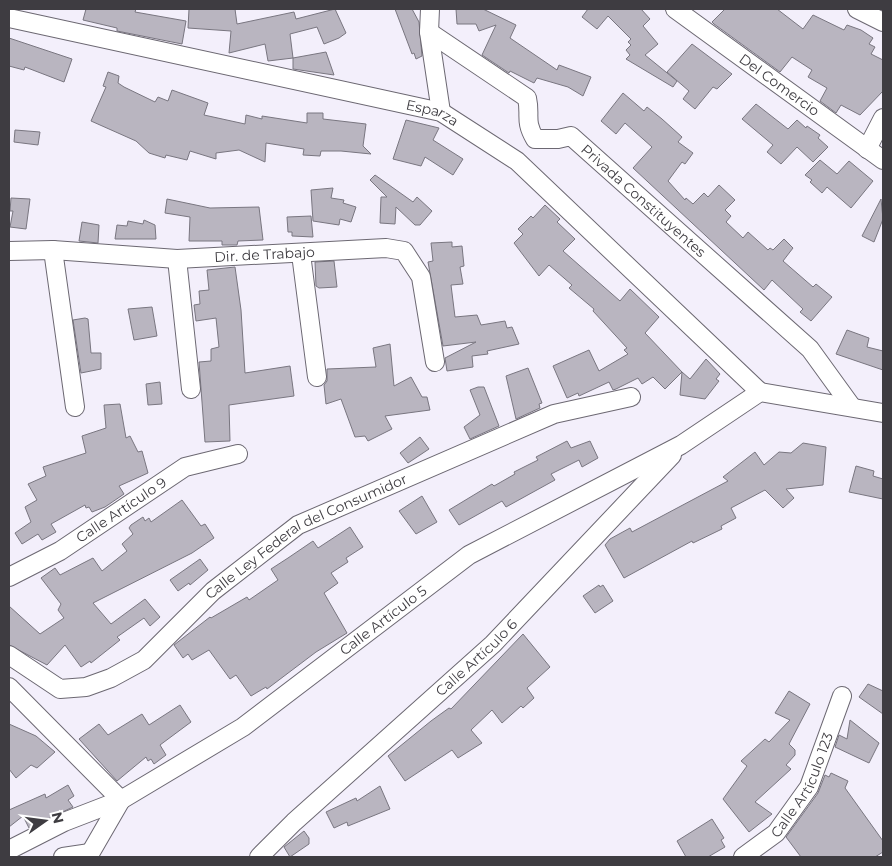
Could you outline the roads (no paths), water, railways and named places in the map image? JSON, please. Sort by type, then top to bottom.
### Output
[{"type":"street","points":[[430,9],[429,32],[441,112]]},
{"type":"street","name":"Del Comercio","points":[[675,9],[883,160]]},
{"type":"street","points":[[856,9],[883,22]]},
{"type":"street","name":"Esparza","points":[[9,18],[441,112],[517,161],[760,392]]},
{"type":"street","points":[[429,32],[527,98],[530,109],[527,117],[528,128],[534,139],[517,161]]},
{"type":"street","points":[[867,149],[883,118]]},
{"type":"street","name":"Privada Constituyentes","points":[[534,139],[558,140],[571,136],[810,349],[852,407]]},
{"type":"street","name":"Dir. de Trabajo","points":[[9,251],[53,250],[177,260],[386,248],[404,251],[421,276],[435,362]]},
{"type":"street","points":[[53,250],[75,407]]},
{"type":"street","points":[[300,254],[317,378]]},
{"type":"street","points":[[177,260],[191,389]]},
{"type":"street","points":[[760,392],[883,412]]},
{"type":"street","name":"Calle Artículo 5","points":[[9,850],[64,822],[121,800],[243,728],[469,555],[681,445],[760,392]]},
{"type":"street","name":"Calle Ley Federal del Consumidor","points":[[9,655],[60,689],[86,687],[111,678],[144,660],[213,590],[298,525],[554,414],[631,397]]},
{"type":"street","name":"Calle Artículo 6","points":[[259,857],[294,822],[493,644],[681,445]]},
{"type":"street","name":"Calle Artículo 9","points":[[9,577],[60,551],[185,467],[238,454]]},
{"type":"street","points":[[9,687],[121,800],[89,855],[63,857]]},
{"type":"street","name":"Calle Artículo 123","points":[[743,857],[776,833],[809,787],[842,696]]}]
